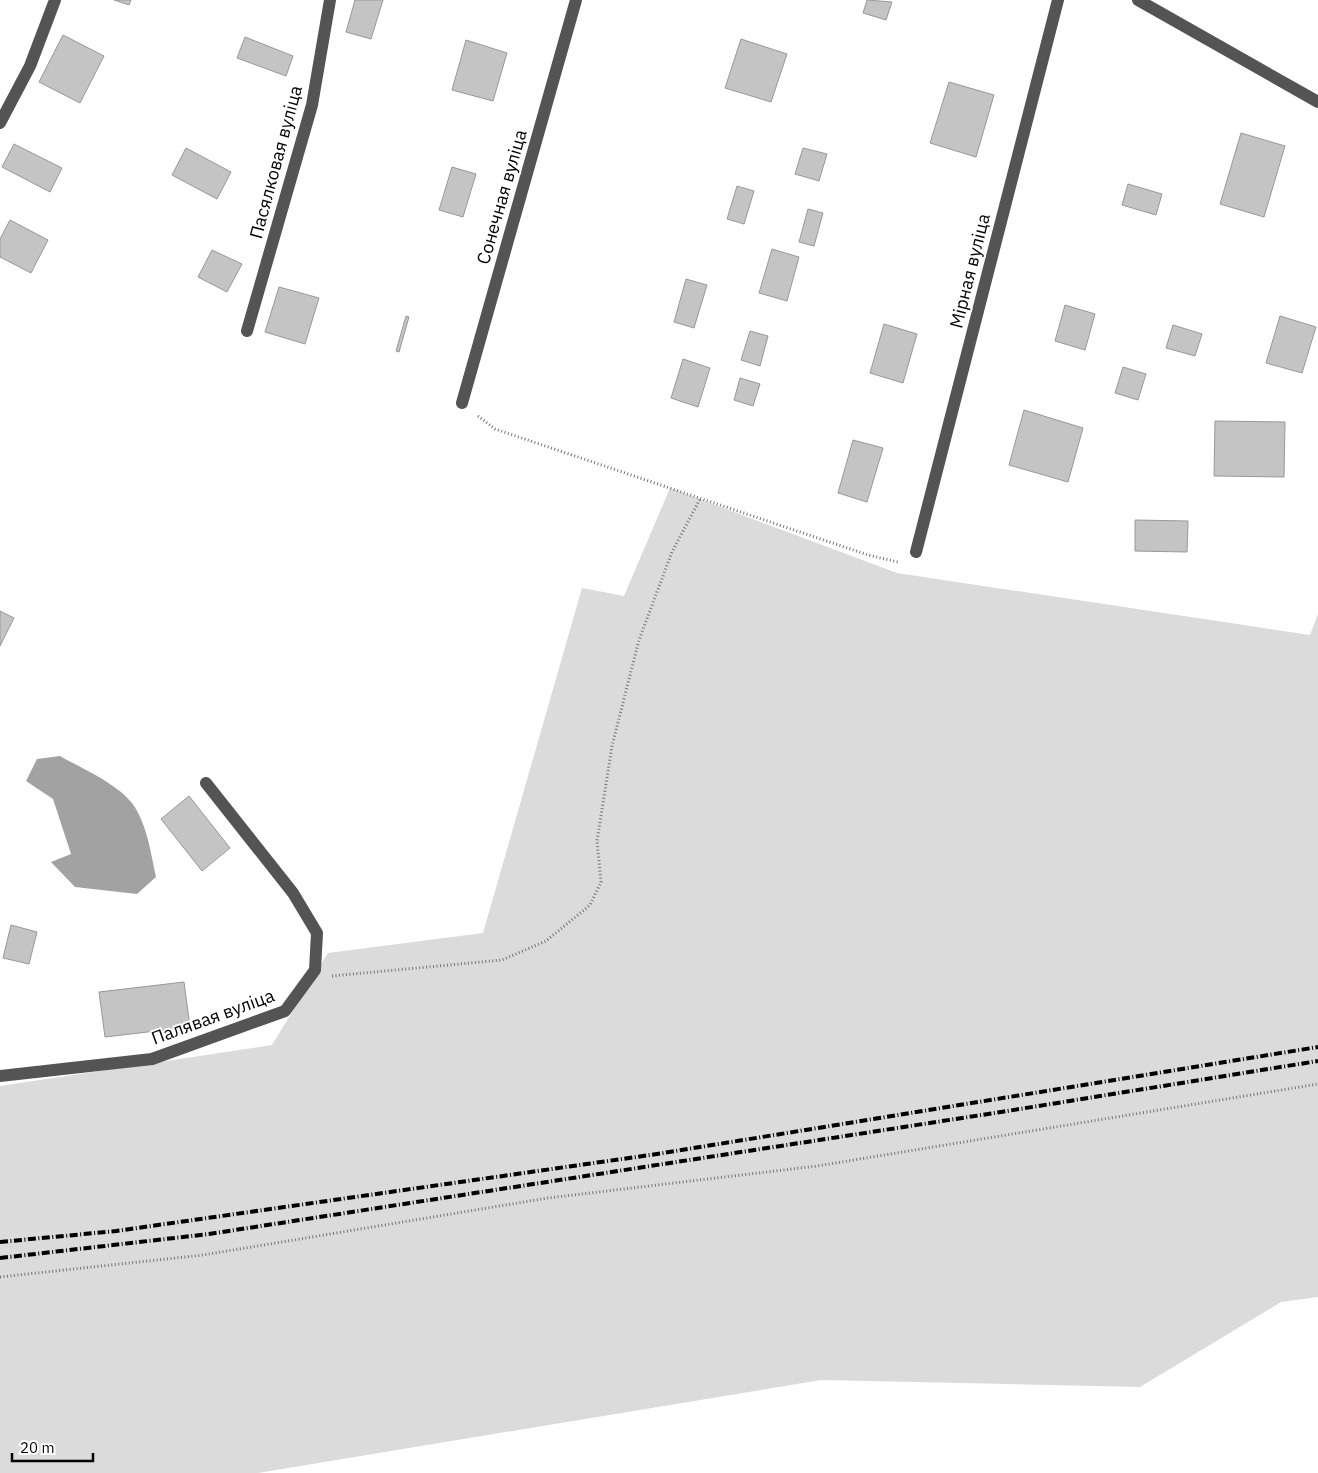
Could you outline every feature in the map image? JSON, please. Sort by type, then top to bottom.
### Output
[{"type":"street","points":[[0,123],[30,66],[55,0]]},
{"type":"street","name":"Пасялковая вуліца","points":[[247,331],[312,105],[330,0]]},
{"type":"street","name":"Сонечная вуліца","points":[[462,403],[576,0]]},
{"type":"street","name":"Мірная вуліца","points":[[916,552],[1058,0]]},
{"type":"street","points":[[1138,0],[1318,102]]},
{"type":"street","name":"Палявая вуліца","points":[[0,1076],[152,1059],[286,1011],[316,970],[317,933],[293,893],[206,783]]},
{"type":"path","points":[[462,403],[496,429],[868,555],[900,562],[916,552]]},
{"type":"path","points":[[310,978],[502,960],[546,941],[590,905],[601,882],[597,841],[612,746],[639,640],[672,552],[700,499]]},
{"type":"path","points":[[0,1277],[203,1255],[548,1198],[817,1166],[1318,1084]]},
{"type":"shaded area","points":[[670,488],[897,573],[1310,635],[1318,614],[1318,1297],[1281,1302],[1140,1387],[821,1380],[258,1473],[0,1473],[0,1086],[272,1045],[328,953],[483,933],[582,588],[624,596]]},
{"type":"shaded area","points":[[60,756],[91,772],[112,786],[122,793],[136,809],[151,851],[156,877],[137,894],[75,887],[51,862],[71,854],[53,799],[26,781],[37,759]]},
{"type":"building","points":[[114,0],[131,0],[129,5]]},
{"type":"building","points":[[355,0],[383,0],[371,39],[346,32]]},
{"type":"building","points":[[867,0],[892,2],[886,20],[863,13]]},
{"type":"building","points":[[63,35],[104,56],[80,103],[39,82]]},
{"type":"building","points":[[245,37],[293,56],[286,76],[237,58]]},
{"type":"building","points":[[741,39],[787,54],[771,102],[725,88]]},
{"type":"building","points":[[466,40],[507,53],[493,101],[452,90]]},
{"type":"building","points":[[949,82],[994,95],[976,157],[930,143]]},
{"type":"building","points":[[1241,133],[1285,146],[1264,217],[1220,204]]},
{"type":"building","points":[[14,144],[62,168],[50,192],[2,167]]},
{"type":"building","points":[[186,148],[231,172],[217,199],[172,175]]},
{"type":"building","points":[[803,148],[827,154],[819,181],[795,174]]},
{"type":"building","points":[[452,167],[476,174],[463,217],[439,210]]},
{"type":"building","points":[[1128,184],[1162,194],[1156,215],[1122,205]]},
{"type":"building","points":[[737,186],[754,191],[744,224],[727,219]]},
{"type":"building","points":[[808,209],[823,213],[814,246],[799,242]]},
{"type":"building","points":[[10,220],[48,240],[31,273],[0,257],[0,239]]},
{"type":"building","points":[[772,249],[799,257],[787,301],[759,293]]},
{"type":"building","points":[[212,250],[242,264],[227,292],[198,277]]},
{"type":"building","points":[[686,279],[707,285],[694,328],[674,322]]},
{"type":"building","points":[[279,287],[319,298],[305,344],[265,332]]},
{"type":"building","points":[[1065,305],[1095,314],[1085,350],[1055,341]]},
{"type":"building","points":[[406,316],[409,317],[399,352],[396,351]]},
{"type":"building","points":[[1280,316],[1316,327],[1302,373],[1266,363]]},
{"type":"building","points":[[884,324],[917,334],[903,383],[870,373]]},
{"type":"building","points":[[1173,325],[1202,334],[1195,356],[1166,348]]},
{"type":"building","points":[[750,331],[768,336],[760,366],[741,360]]},
{"type":"building","points":[[683,359],[710,368],[698,407],[671,398]]},
{"type":"building","points":[[1123,367],[1146,374],[1138,400],[1115,393]]},
{"type":"building","points":[[740,378],[760,384],[753,406],[734,400]]},
{"type":"building","points":[[1024,410],[1083,428],[1068,482],[1009,465]]},
{"type":"building","points":[[1215,421],[1285,422],[1284,477],[1214,476]]},
{"type":"building","points":[[853,440],[883,448],[867,502],[838,493]]},
{"type":"building","points":[[1135,520],[1188,521],[1187,552],[1135,551]]},
{"type":"building","points":[[0,611],[14,618],[0,646]]},
{"type":"building","points":[[189,796],[230,848],[202,871],[161,819]]},
{"type":"building","points":[[11,925],[37,932],[29,964],[3,958]]},
{"type":"building","points":[[184,982],[190,1027],[105,1037],[99,992]]},
{"type":"railway","points":[[0,1242],[116,1231],[657,1154],[1318,1047]]},
{"type":"railway","points":[[0,1258],[209,1234],[1001,1112],[1318,1061]]}]
